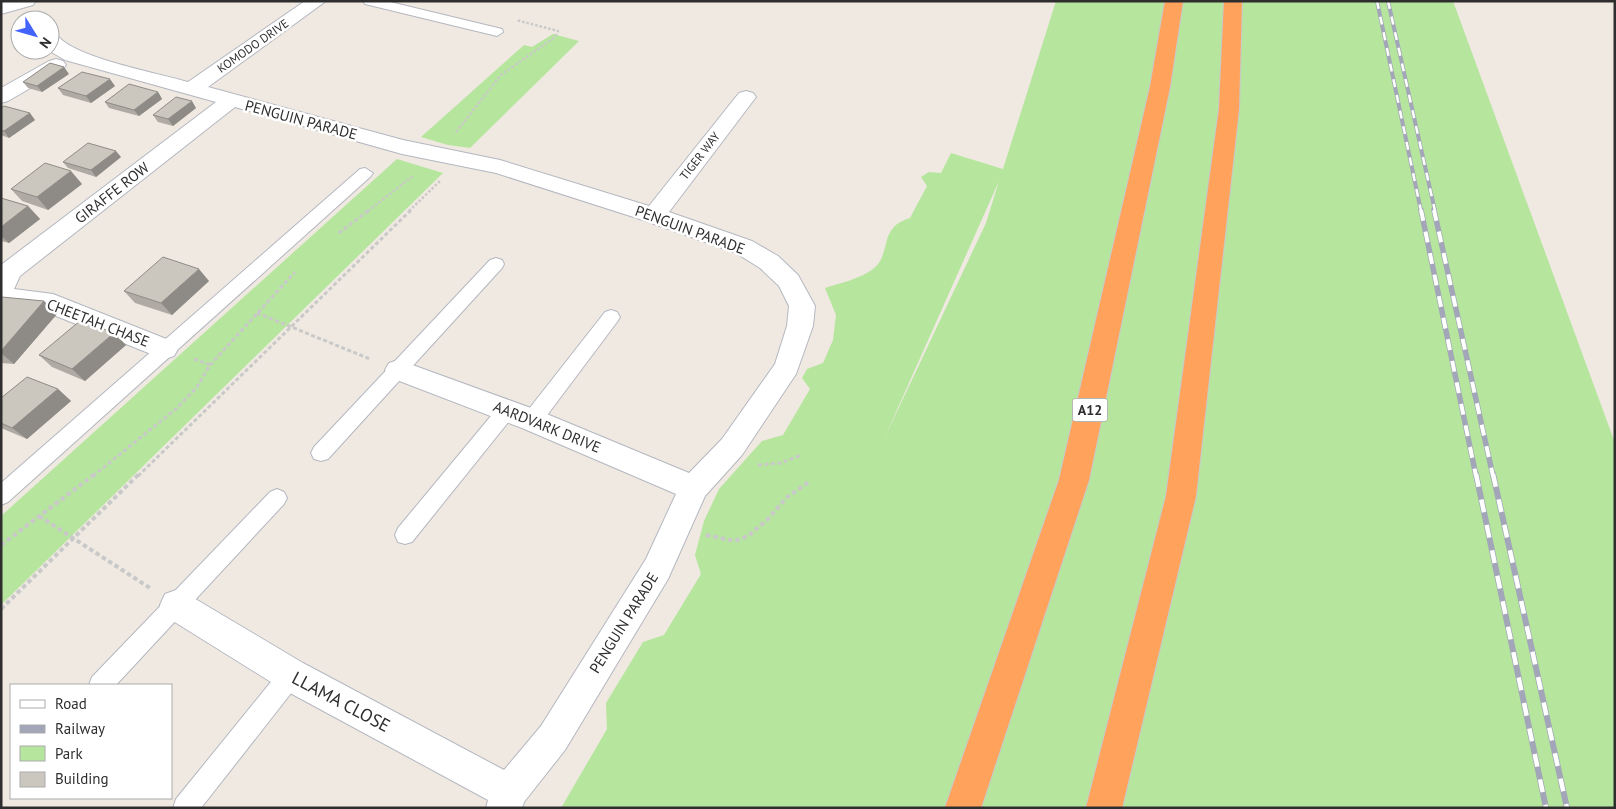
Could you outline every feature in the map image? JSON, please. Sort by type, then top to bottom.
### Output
[{"type":"highway","name":"A12","points":[[963,808],[1074,480],[1160,87],[1174,1]]},
{"type":"highway","points":[[1104,808],[1181,496],[1229,109],[1234,1]]},
{"type":"street","name":"KOMODO DRIVE","points":[[190,90],[317,1]]},
{"type":"street","points":[[1,9],[29,6]]},
{"type":"street","name":"PENGUIN PARADE","points":[[60,49],[72,56],[230,102],[402,147],[500,167],[610,204],[654,215],[744,247],[769,262],[789,281],[802,306],[800,326],[787,367],[728,451],[694,488],[657,570],[553,738],[507,800]]},
{"type":"street","points":[[1,97],[72,56]]},
{"type":"street","name":"TIGER WAY","points":[[654,215],[746,98]]},
{"type":"street","name":"GIRAFFE ROW","points":[[1,290],[10,272],[230,102]]},
{"type":"street","name":"CHEETAH CHASE","points":[[1,297],[44,301],[165,349]]},
{"type":"street","name":"AARDVARK DRIVE","points":[[398,370],[520,415],[694,488]]},
{"type":"street","name":"LLAMA CLOSE","points":[[176,605],[291,675],[507,800]]},
{"type":"lane","points":[[369,1],[497,32]]},
{"type":"lane","points":[[1,496],[365,172]]},
{"type":"lane","points":[[322,453],[496,264]]},
{"type":"lane","points":[[405,535],[611,317]]},
{"type":"lane","points":[[101,684],[277,498]]},
{"type":"lane","points":[[185,808],[291,675]]},
{"type":"path","points":[[1,609],[462,160]]},
{"type":"path","points":[[257,313],[398,370]]},
{"type":"path","points":[[728,451],[748,462],[762,466],[781,463],[801,455]]},
{"type":"path","points":[[676,528],[734,541],[748,536],[768,519],[786,498],[810,481]]},
{"type":"path","points":[[39,516],[176,605]]},
{"type":"green space","points":[[1056,1],[1453,1],[1615,443],[1615,808],[561,808],[607,729],[606,703],[643,642],[664,635],[701,574],[695,555],[704,521],[719,489],[762,441],[783,435],[810,389],[802,378],[807,369],[823,363],[833,340],[836,315],[825,288],[862,275],[879,263],[889,234],[900,222],[910,218],[927,186],[921,177],[929,172],[941,173],[951,153],[1003,169]],"holes":[[[999,181],[986,223],[884,439]]]},
{"type":"green space","points":[[553,34],[579,41],[470,148],[448,145],[421,137],[524,45],[532,47]]},
{"type":"green space","points":[[397,159],[443,173],[1,605],[1,516]]},
{"type":"building","points":[[50,63],[64,67],[37,86],[23,82]]},
{"type":"building","points":[[82,72],[110,79],[86,96],[58,88]]},
{"type":"building","points":[[129,84],[158,92],[134,110],[105,102]]},
{"type":"building","points":[[176,97],[192,101],[168,119],[153,115]]},
{"type":"building","points":[[4,106],[30,113],[4,131],[1,130],[1,108]]},
{"type":"building","points":[[88,143],[116,151],[91,170],[63,162]]},
{"type":"building","points":[[45,163],[71,171],[37,197],[11,189]]},
{"type":"building","points":[[1,198],[28,206],[1,227]]},
{"type":"building","points":[[163,257],[199,269],[161,303],[124,291]]},
{"type":"building","points":[[1,298],[44,301],[1,351]]},
{"type":"building","points":[[81,320],[114,333],[72,369],[39,355]]},
{"type":"building","points":[[27,377],[58,389],[12,428],[1,423],[1,398]]},
{"type":"railway","points":[[1377,1],[1421,211]]},
{"type":"railway","points":[[1388,1],[1435,211]]},
{"type":"railway","points":[[1421,210],[1476,476]]},
{"type":"railway","points":[[1434,210],[1493,476]]},
{"type":"railway","points":[[1476,474],[1546,808]]},
{"type":"railway","points":[[1493,474],[1567,808]]}]
